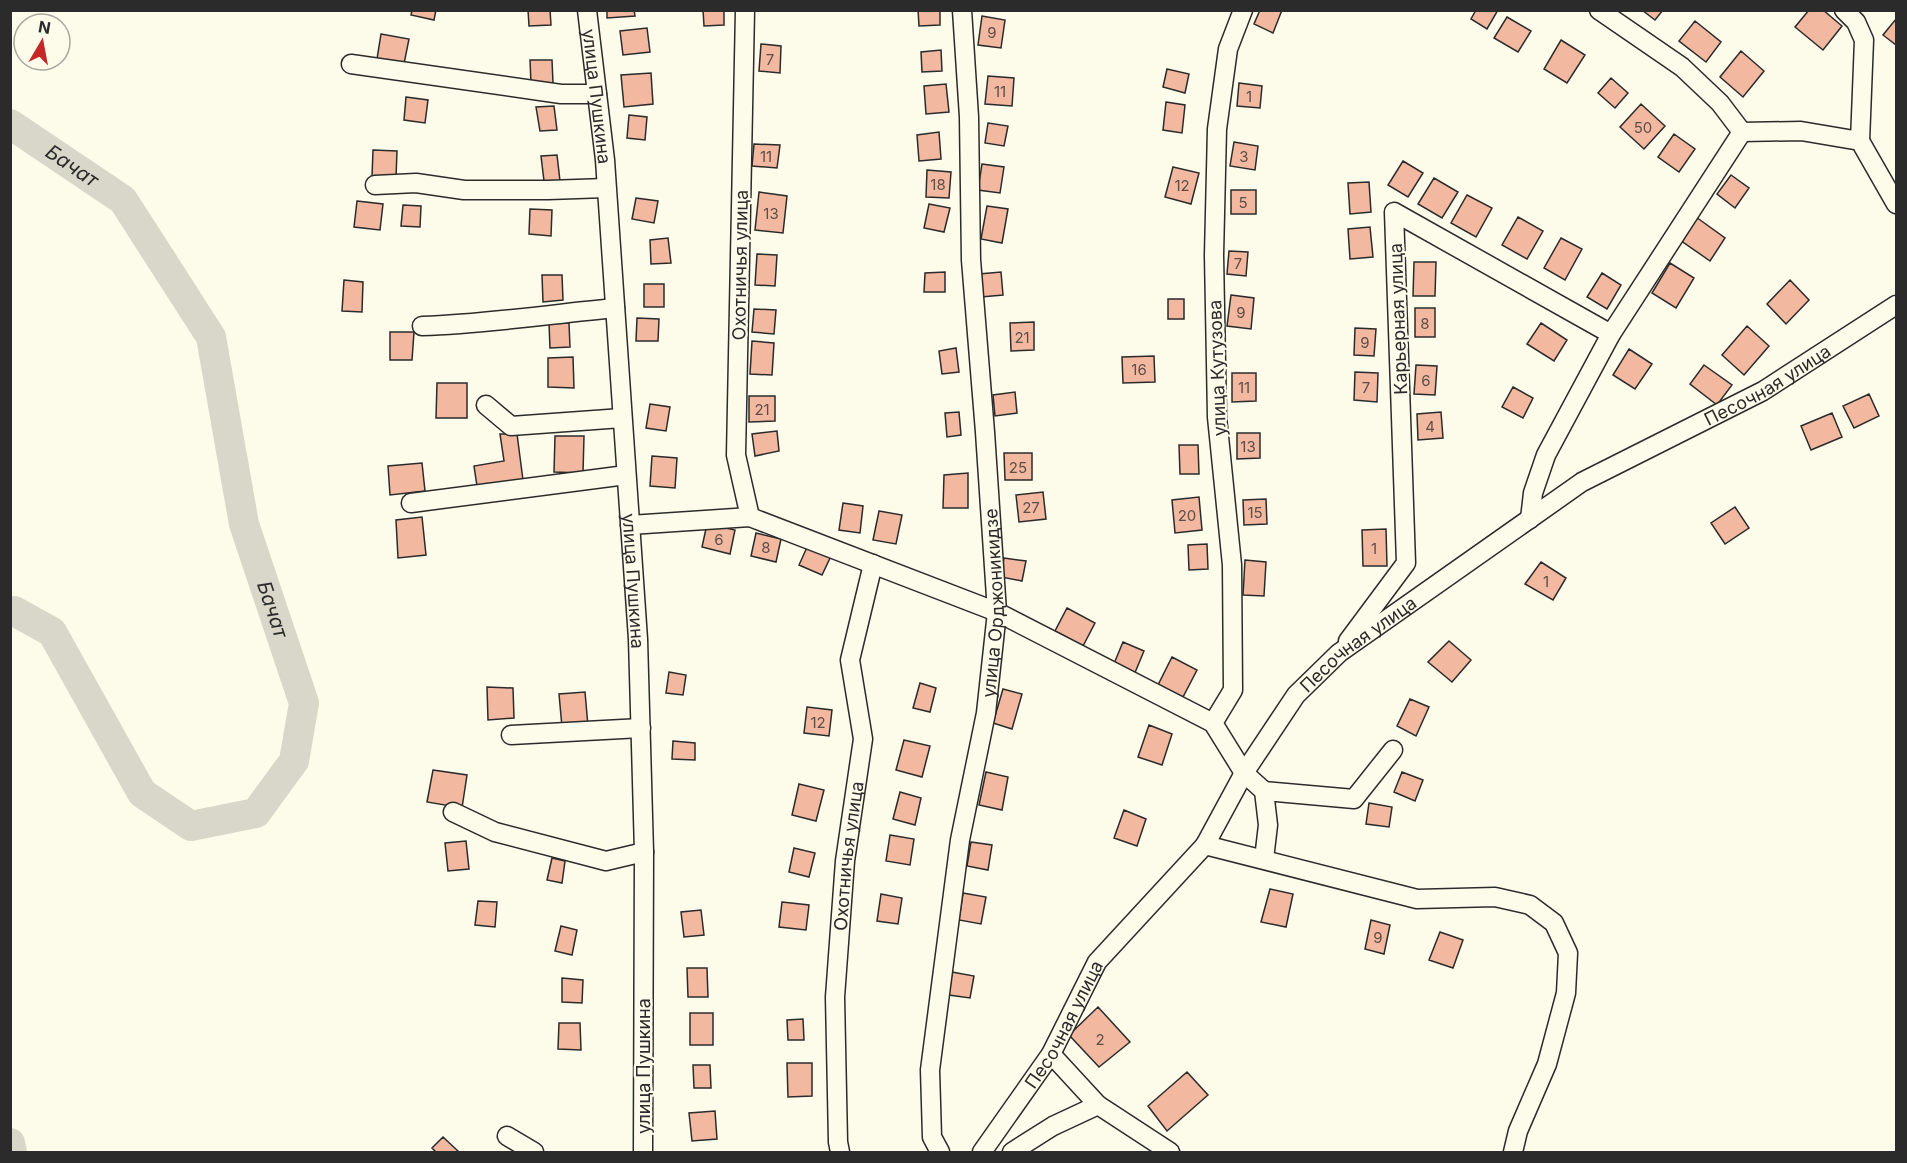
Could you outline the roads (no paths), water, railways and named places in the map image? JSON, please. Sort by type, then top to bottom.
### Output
[{"type":"street","name":"улица Пушкина","points":[[587,10],[606,188],[638,639],[644,852],[640,1151]]},
{"type":"street","name":"Охотничья улица","points":[[745,10],[736,455],[750,517]]},
{"type":"street","name":"улица Орджоникидзе","points":[[940,1152],[932,1137],[930,1070],[960,840],[986,713],[997,612],[971,260],[969,117],[962,10]]},
{"type":"street","name":"улица Кутузова","points":[[1213,723],[1233,690],[1232,565],[1217,417],[1214,255],[1216,129],[1228,49],[1243,10]]},
{"type":"street","points":[[1599,10],[1682,67],[1720,103],[1742,132]]},
{"type":"street","points":[[1844,10],[1856,22],[1864,40],[1860,141],[1896,204]]},
{"type":"street","points":[[351,64],[561,94],[597,94]]},
{"type":"street","points":[[1742,132],[1801,131],[1860,141]]},
{"type":"street","points":[[1530,519],[1533,493],[1546,455],[1611,334],[1742,132]]},
{"type":"street","points":[[375,185],[416,183],[474,190],[606,188]]},
{"type":"street","name":"Карьерная улица","points":[[1339,653],[1406,563],[1394,212],[1611,334]]},
{"type":"street","name":"Песочная улица","points":[[982,1152],[1051,1054],[1097,962],[1205,845],[1244,773],[1296,695],[1339,653],[1582,482],[1763,391],[1896,305]]},
{"type":"street","points":[[422,326],[473,324],[615,308]]},
{"type":"street","points":[[486,405],[511,426],[622,418]]},
{"type":"street","points":[[411,503],[626,475]]},
{"type":"street","points":[[630,525],[750,517],[997,612],[1213,723],[1244,773],[1264,791],[1354,799],[1393,750]]},
{"type":"street","name":"Охотничья улица","points":[[840,1152],[835,997],[845,861],[862,739],[850,660],[873,564]]},
{"type":"street","points":[[511,735],[640,728]]},
{"type":"street","points":[[1264,791],[1268,825],[1264,859]]},
{"type":"street","points":[[453,812],[495,832],[606,861],[644,852]]},
{"type":"street","points":[[1205,845],[1417,899],[1495,897],[1530,904],[1554,923],[1568,953],[1566,993],[1547,1064],[1518,1131],[1513,1152]]},
{"type":"street","points":[[1051,1054],[1098,1105],[1156,1147],[1170,1152]]},
{"type":"street","points":[[1012,1152],[1053,1126],[1098,1105]]},
{"type":"street","points":[[507,1136],[534,1152]]},
{"type":"waterway","name":"Бачат","points":[[10,124],[123,200],[211,337],[244,524],[304,703],[294,761],[256,813],[191,826],[142,793],[52,632],[14,611],[10,612]]},
{"type":"waterway","name":"Бачат","points":[[10,1143],[12,1152]]}]
